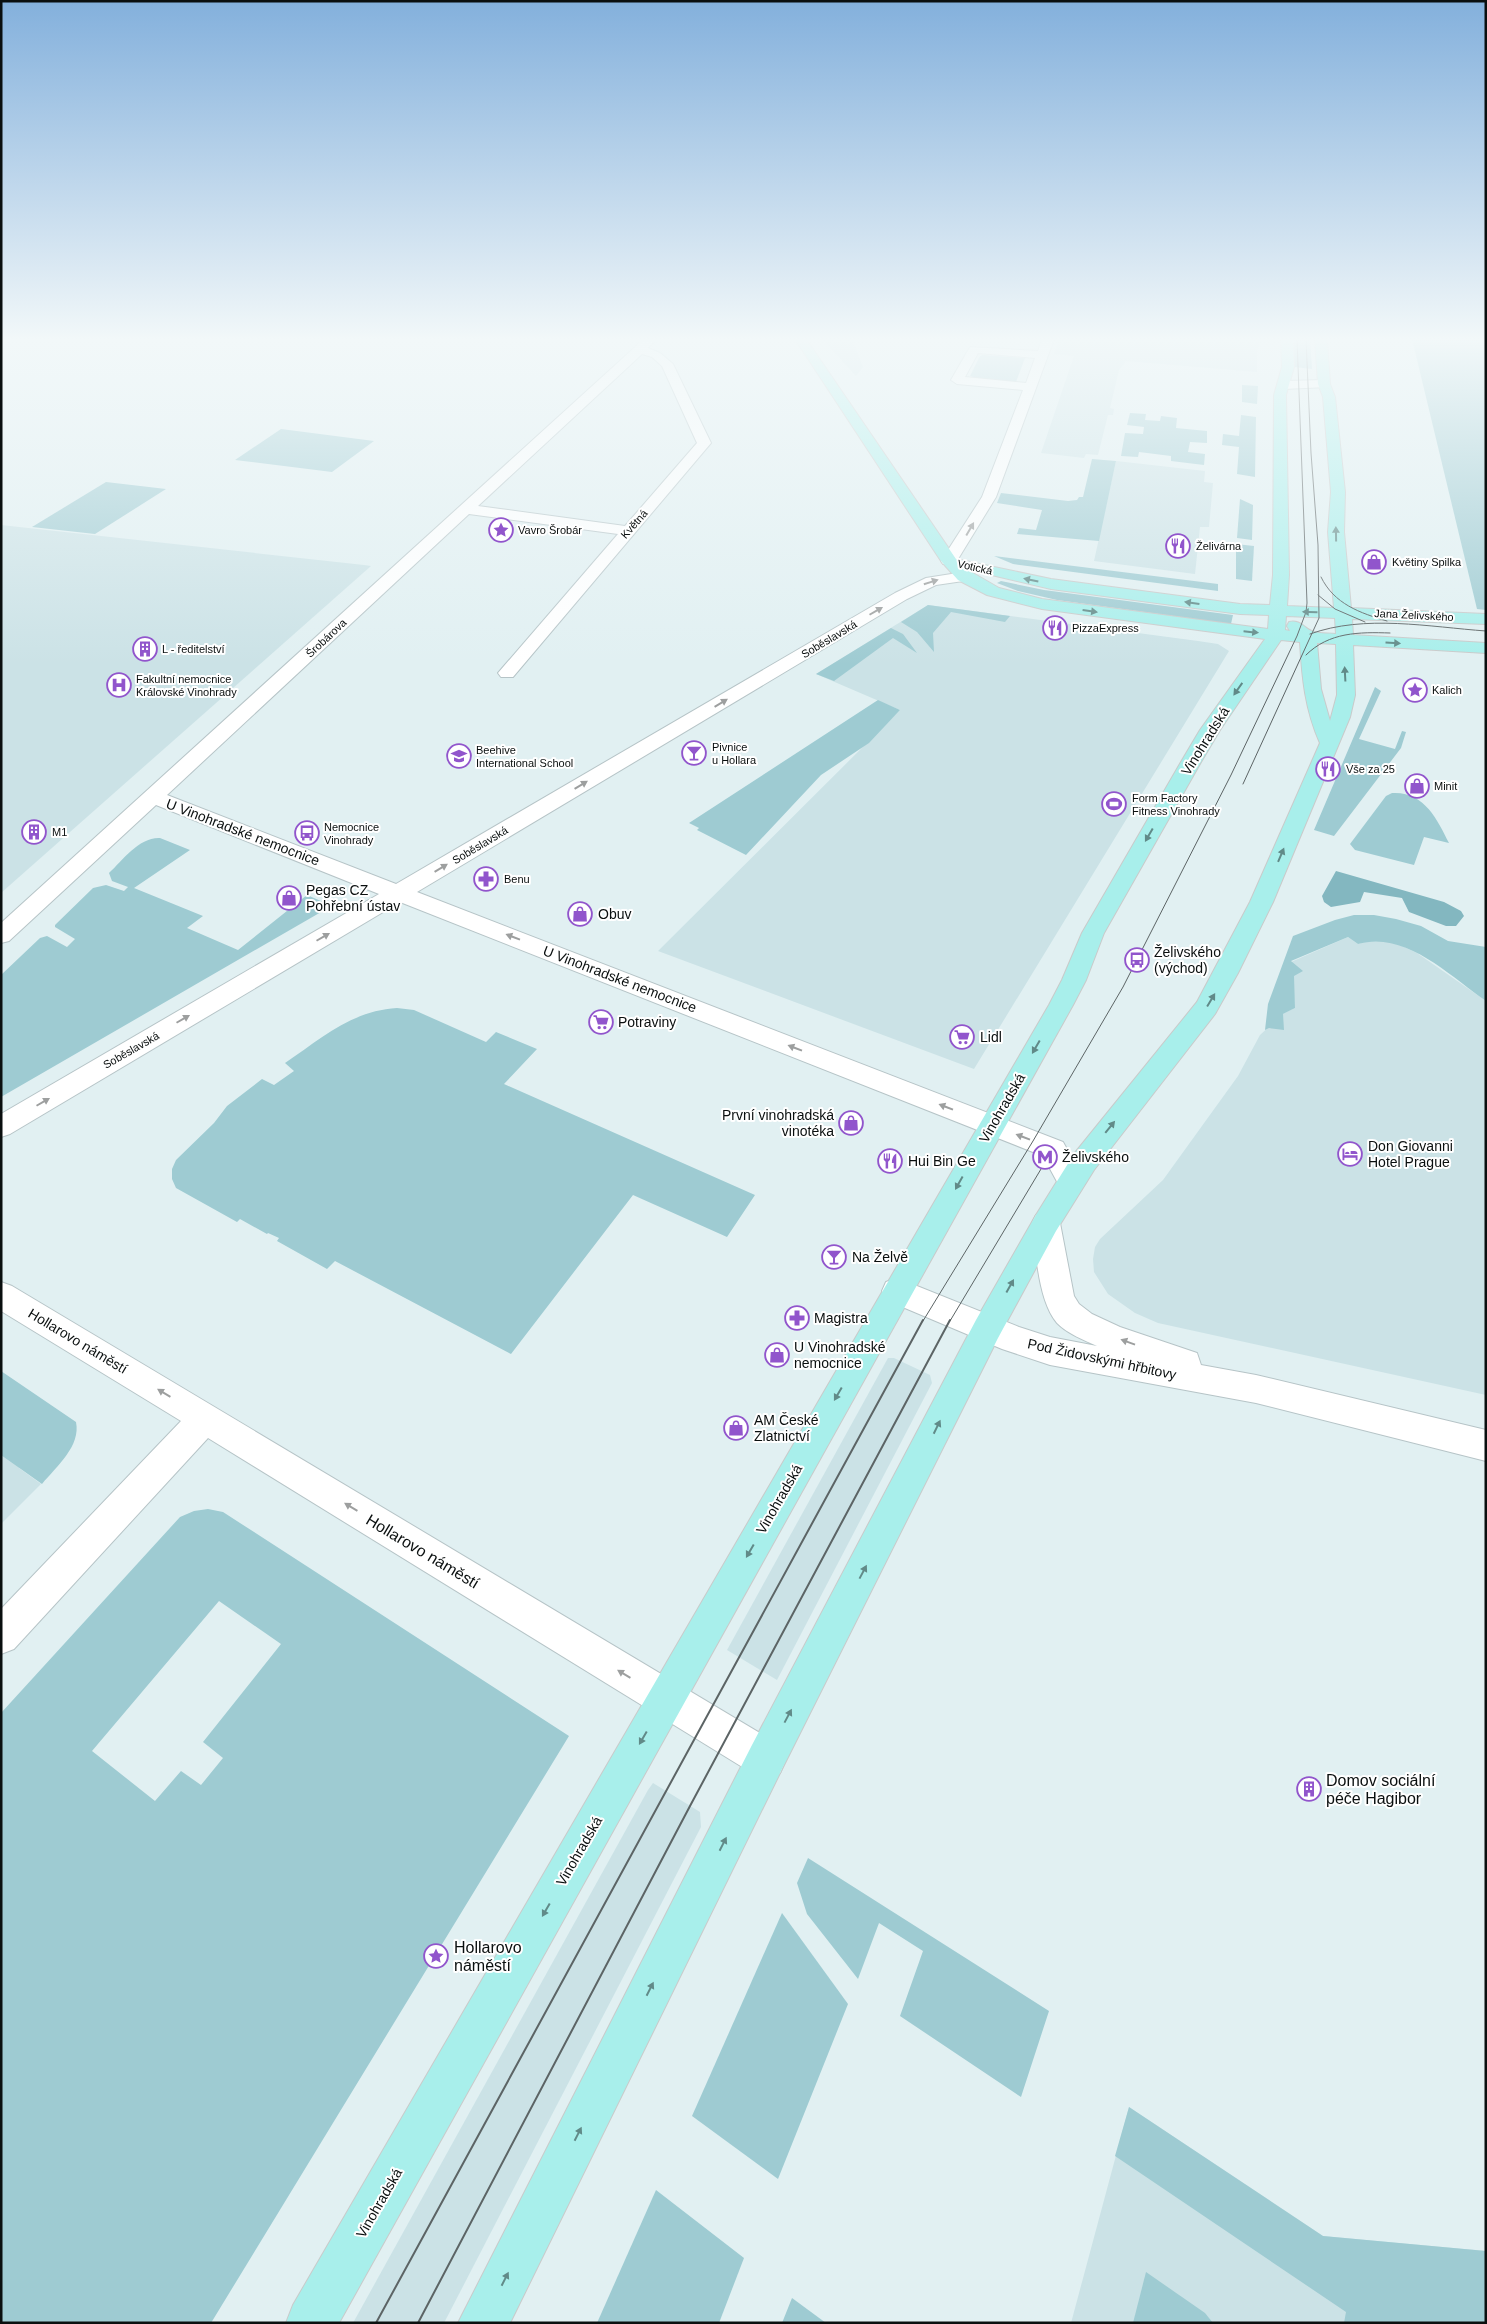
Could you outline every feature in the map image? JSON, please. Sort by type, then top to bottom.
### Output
[{"type":"main road","points":[[873,447],[949,561]]},
{"type":"main road","name":"Vinohradská","points":[[311,2323],[1074,980],[1093,933],[1190,762],[1276,635],[1281,566],[1280,447]]},
{"type":"main road","points":[[483,2323],[766,1759],[987,1329],[1071,1181],[1096,1145],[1206,1008],[1219,987],[1262,899],[1344,708],[1346,695],[1344,640],[1336,532],[1338,492],[1334,447]]},
{"type":"main road","name":"Votická","points":[[949,561],[964,577],[1005,597],[1042,604],[1276,635],[1344,640]]},
{"type":"main road","name":"Votická","points":[[949,561],[1051,584],[1240,609],[1279,612],[1342,612]]},
{"type":"main road","points":[[1279,612],[1308,637],[1312,689],[1317,712],[1330,742]]},
{"type":"main road","name":"Jana Želivského","points":[[1342,612],[1486,619]]},
{"type":"main road","points":[[1344,640],[1486,648]]},
{"type":"street","name":"Šrobárova","points":[[1,936],[534,447]]},
{"type":"street","name":"Květná","points":[[507,673],[700,447]]},
{"type":"street","points":[[949,561],[989,497],[1007,447]]},
{"type":"street","points":[[466,510],[628,531]]},
{"type":"street","name":"Soběslavská","points":[[1,1127],[921,585],[932,581],[964,577]]},
{"type":"street","name":"U Vinohradské nemocnice","points":[[153,797],[1053,1149],[1071,1181]]},
{"type":"street","name":"Pod Židovskými hřbitovy","points":[[1046,1223],[1059,1296],[1063,1306],[1071,1316],[1101,1332],[1256,1389]]},
{"type":"street","name":"Pod Židovskými hřbitovy","points":[[897,1291],[987,1329],[1050,1351],[1256,1389],[1486,1446]]},
{"type":"street","name":"Hollarovo náměstí","points":[[1,1295],[766,1759]]},
{"type":"street","points":[[1,1636],[205,1419]]},
{"type":"shaded area","points":[[254,447],[365,447],[332,472],[235,460]]},
{"type":"shaded area","points":[[1043,447],[1100,447],[1098,455],[1086,454],[1084,458],[1041,453]]},
{"type":"shaded area","points":[[1122,447],[1189,447],[1188,452],[1205,454],[1204,465],[1171,461],[1171,456],[1139,452],[1138,457],[1121,456]]},
{"type":"shaded area","points":[[1239,447],[1255,447],[1255,477],[1237,474]]},
{"type":"shaded area","points":[[1438,447],[1486,447],[1486,610],[1477,609]]},
{"type":"shaded area","points":[[1092,459],[1116,461],[1099,541],[1017,534],[1019,528],[1036,530],[1042,510],[997,503],[1001,493],[1068,501],[1077,500],[1079,497],[1083,497]]},
{"type":"shaded area","points":[[1116,461],[1205,471],[1204,482],[1213,483],[1209,527],[1200,527],[1195,574],[1094,561]]},
{"type":"shaded area","points":[[106,482],[166,489],[95,534],[32,527]]},
{"type":"shaded area","points":[[1240,499],[1253,505],[1252,540],[1237,538]]},
{"type":"shaded area","name":"Fakultní nemocnice Královské Vinohrady","points":[[1,525],[364,565],[371,566],[1,893]]},
{"type":"shaded area","points":[[1236,544],[1254,546],[1252,581],[1236,579]]},
{"type":"shaded area","points":[[994,556],[1218,584],[1218,591],[1013,564]]},
{"type":"shaded area","points":[[1001,581],[1044,590],[1233,615],[1231,624],[1057,600],[1018,591],[997,583]]},
{"type":"shaded area","points":[[928,605],[1218,644],[1229,651],[974,1069],[658,951],[900,710],[816,674]]},
{"type":"shaded area","points":[[928,605],[1010,616],[1005,622],[951,612],[933,633],[934,652],[917,632],[901,622]]},
{"type":"shaded area","points":[[891,628],[903,634],[917,653],[893,638],[834,681],[816,674]]},
{"type":"shaded area","points":[[1375,687],[1381,691],[1359,739],[1395,749],[1402,731],[1406,732],[1401,748],[1334,836],[1314,830]]},
{"type":"shaded area","points":[[878,700],[900,710],[869,743],[821,775],[746,855],[697,830],[699,828],[689,823]]},
{"type":"shaded area","points":[[1392,793],[1413,797],[1428,808],[1440,825],[1449,843],[1424,837],[1414,865],[1355,850],[1350,844],[1386,796]]},
{"type":"shaded area","points":[[160,838],[190,850],[134,888],[203,916],[187,928],[238,950],[307,895],[330,905],[328,908],[1,1097],[1,975],[40,938],[47,936],[67,947],[75,939],[55,927],[55,925],[93,888],[106,885],[124,891],[128,887],[112,881],[109,873],[138,845],[145,841]]},
{"type":"shaded area","points":[[1336,871],[1444,902],[1461,911],[1464,916],[1456,926],[1446,926],[1409,912],[1402,898],[1364,892],[1360,902],[1331,907],[1324,902],[1322,896]]},
{"type":"shaded area","points":[[1354,915],[1374,915],[1396,919],[1421,926],[1448,941],[1486,947],[1486,1001],[1442,968],[1410,949],[1393,943],[1376,941],[1358,944],[1348,937],[1291,961],[1303,971],[1294,976],[1295,1008],[1283,1014],[1284,1030],[1269,1028],[1265,1030],[1268,1004],[1293,936]]},
{"type":"shaded area","name":"Don Giovanni Hotel Prague","points":[[1348,937],[1358,944],[1370,941],[1384,941],[1400,945],[1417,953],[1486,1001],[1486,1395],[1158,1323],[1135,1313],[1108,1294],[1094,1272],[1093,1259],[1095,1247],[1100,1239],[1163,1180],[1238,1076],[1260,1035],[1283,1014],[1295,1008],[1291,962]]},
{"type":"shaded area","points":[[397,1008],[414,1010],[486,1042],[496,1032],[537,1049],[504,1084],[755,1195],[727,1237],[633,1195],[511,1354],[335,1261],[327,1269],[277,1241],[279,1238],[267,1234],[240,1219],[237,1222],[176,1188],[172,1179],[172,1169],[176,1160],[214,1123],[227,1106],[262,1079],[274,1085],[294,1071],[285,1063],[338,1027],[365,1014]]},
{"type":"shaded area","points":[[888,1358],[894,1358],[930,1375],[932,1383],[777,1680],[727,1650]]},
{"type":"shaded area","points":[[1,1371],[76,1422],[77,1431],[71,1447],[61,1463],[42,1484],[1,1455]]},
{"type":"shaded area","points":[[1,1401],[19,1468],[41,1484],[1,1524]]},
{"type":"shaded area","points":[[208,1509],[223,1512],[569,1736],[211,2323],[1,2323],[1,1713],[180,1517],[194,1511]],"holes":[[[219,1601],[281,1644],[203,1742],[223,1758],[201,1785],[181,1771],[155,1801],[92,1751]]]},
{"type":"shaded area","points":[[653,1783],[700,1812],[701,1827],[444,2323],[353,2323],[648,1790]]},
{"type":"shaded area","points":[[808,1858],[1049,2011],[1021,2097],[900,2016],[923,1951],[879,1923],[858,1979],[807,1914],[797,1883]]},
{"type":"shaded area","points":[[782,1913],[848,2004],[778,2179],[692,2116]]},
{"type":"shaded area","points":[[1129,2107],[1323,2236],[1486,2251],[1486,2323],[1071,2323]]},
{"type":"shaded area","points":[[1129,2107],[1323,2236],[1486,2251],[1486,2323],[1344,2323],[1346,2312],[1115,2156]]},
{"type":"shaded area","points":[[656,2190],[744,2258],[719,2323],[597,2323]]},
{"type":"shaded area","points":[[1146,2272],[1205,2313],[1213,2323],[1133,2323]]},
{"type":"shaded area","points":[[792,2298],[826,2323],[782,2323]]},
{"type":"tram line","points":[[923,1321],[1033,1141],[1123,987],[1231,775],[1297,636],[1306,612],[1307,603],[1301,447]]},
{"type":"tram line","points":[[1311,447],[1318,545],[1319,596]]},
{"type":"tram line","points":[[1321,577],[1326,586],[1340,601],[1367,615],[1387,621]]},
{"type":"tram line","points":[[1312,633],[1319,618],[1319,596]]},
{"type":"tram line","points":[[1319,596],[1335,609],[1365,622]]},
{"type":"tram line","points":[[1312,633],[1331,628],[1375,623],[1486,631]]},
{"type":"tram line","points":[[1243,784],[1312,633]]},
{"type":"tram line","points":[[1306,655],[1324,642],[1345,635],[1356,633],[1390,633]]},
{"type":"tram line","points":[[950,1321],[1053,1149]]},
{"type":"tram line","points":[[376,2323],[923,1320]]},
{"type":"tram line","points":[[418,2323],[690,1806],[950,1320]]},
{"type":"place","name":"Vavro Šrobár","points":[[501,530]]},
{"type":"place","name":"Želivárna","points":[[1178,546]]},
{"type":"place","name":"Květiny Spilka","points":[[1374,562]]},
{"type":"place","name":"PizzaExpress","points":[[1055,628]]},
{"type":"place","name":"L - ředitelství","points":[[145,649]]},
{"type":"place","name":"Fakultní nemocnice Královské Vinohrady","points":[[119,685]]},
{"type":"place","name":"Kalich","points":[[1415,690]]},
{"type":"place","name":"Pivnice u Hollara","points":[[694,753]]},
{"type":"place","name":"Beehive International School","points":[[459,756]]},
{"type":"place","name":"Vše za 25","points":[[1328,769]]},
{"type":"place","name":"Minit","points":[[1417,786]]},
{"type":"place","name":"Form Factory Fitness Vinohrady","points":[[1114,804]]},
{"type":"place","name":"M1","points":[[34,832]]},
{"type":"place","name":"Nemocnice Vinohrady","points":[[307,833]]},
{"type":"place","name":"Benu","points":[[486,879]]},
{"type":"place","name":"Pegas CZ Pohřební ústav","points":[[289,898]]},
{"type":"place","name":"Obuv","points":[[580,914]]},
{"type":"place","name":"Želivského (východ)","points":[[1137,960]]},
{"type":"place","name":"Potraviny","points":[[601,1022]]},
{"type":"place","name":"Lidl","points":[[962,1037]]},
{"type":"place","name":"První vinohradská vinotéka","points":[[851,1123]]},
{"type":"place","name":"Don Giovanni Hotel Prague","points":[[1350,1154]]},
{"type":"place","name":"Želivského","points":[[1045,1157]]},
{"type":"place","name":"Hui Bin Ge","points":[[890,1161]]},
{"type":"place","name":"Na Želvě","points":[[834,1257]]},
{"type":"place","name":"Magistra","points":[[797,1318]]},
{"type":"place","name":"U Vinohradské nemocnice","points":[[777,1355]]},
{"type":"place","name":"AM České Zlatnictví","points":[[736,1428]]},
{"type":"place","name":"Domov sociální péče Hagibor","points":[[1309,1789]]},
{"type":"place","name":"Hollarovo náměstí","points":[[436,1956]]}]
